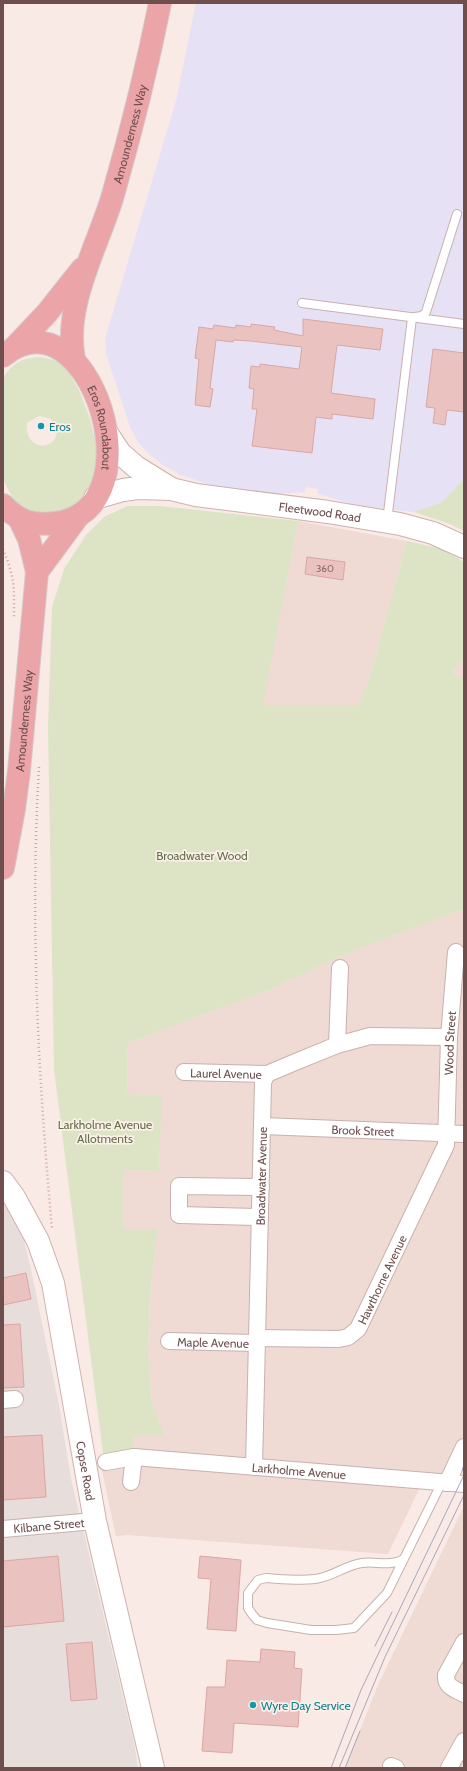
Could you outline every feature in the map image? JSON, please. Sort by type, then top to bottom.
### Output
[{"type":"highway","name":"Amounderness Way","points":[[74,359],[70,337],[72,326],[88,261],[111,201],[124,156],[160,3]]},
{"type":"highway","name":"Amounderness Way","points":[[8,351],[60,297],[88,261]]},
{"type":"highway","name":"Eros Roundabout","points":[[8,351],[28,343],[46,344],[56,347],[74,359],[88,377],[100,407],[106,432],[107,462],[102,486],[95,498],[79,515],[60,523],[51,524],[31,523],[20,520]]},
{"type":"highway","points":[[3,505],[20,520]]},
{"type":"highway","points":[[36,572],[79,515]]},
{"type":"highway","name":"Amounderness Way","points":[[3,868],[14,809],[19,771],[36,572],[29,539],[20,520]]},
{"type":"street","name":"Fleetwood Road","points":[[106,432],[120,453],[136,467],[171,489]]},
{"type":"street","name":"Fleetwood Road","points":[[95,498],[124,490],[138,488],[171,489],[203,496],[328,512],[387,522],[433,533],[464,548]]},
{"type":"street","name":"Wood Street","points":[[446,1134],[449,1037],[456,952]]},
{"type":"street","points":[[337,1045],[340,968]]},
{"type":"street","points":[[267,1074],[337,1045],[370,1036],[449,1037]]},
{"type":"street","name":"Laurel Avenue","points":[[184,1072],[267,1074]]},
{"type":"street","name":"Broadwater Avenue","points":[[254,1467],[262,1187],[263,1082],[267,1074]]},
{"type":"street","name":"Brook Street","points":[[263,1126],[464,1134]]},
{"type":"street","name":"Hawthorne Avenue","points":[[257,1340],[339,1339],[348,1337],[354,1333],[444,1150],[446,1134]]},
{"type":"street","points":[[260,1217],[179,1215],[179,1186],[262,1187]]},
{"type":"street","name":"Copse Road","points":[[9,1194],[38,1241],[53,1283],[95,1521],[153,1768]]},
{"type":"street","name":"Maple Avenue","points":[[169,1341],[257,1340]]},
{"type":"street","points":[[444,1483],[464,1448]]},
{"type":"street","points":[[131,1482],[134,1457]]},
{"type":"street","name":"Larkholme Avenue","points":[[106,1462],[134,1457],[464,1484]]},
{"type":"street","name":"Kilbane Street","points":[[3,1529],[95,1521]]},
{"type":"street","points":[[464,1642],[446,1675],[446,1680],[448,1685],[464,1694]]},
{"type":"street","points":[[449,1768],[464,1741]]},
{"type":"lane","points":[[412,318],[422,316],[426,312],[457,214]]},
{"type":"lane","points":[[302,303],[464,324]]},
{"type":"lane","points":[[387,522],[412,318]]},
{"type":"lane","points":[[404,1559],[389,1564],[355,1564],[331,1575],[315,1579],[266,1578],[258,1580],[248,1593],[248,1608],[257,1620],[267,1623],[311,1630],[354,1628],[387,1593],[444,1483]]},
{"type":"path","points":[[35,812],[36,947],[40,1069],[45,1154],[52,1232],[38,1241]]},
{"type":"shaded area","points":[[196,3],[464,3],[464,479],[442,502],[414,512],[357,506],[317,493],[318,489],[306,487],[305,492],[274,494],[216,487],[181,475],[163,465],[149,454],[138,442],[130,427],[106,354],[105,339],[177,97]]},
{"type":"shaded area","points":[[298,521],[407,541],[370,676],[358,705],[262,705]]},
{"type":"shaded area","points":[[464,659],[464,675],[459,679],[452,671]]},
{"type":"shaded area","points":[[464,909],[464,1447],[447,1483],[423,1481],[388,1554],[126,1535],[116,1536],[102,1471],[107,1470],[106,1462],[132,1436],[165,1436],[152,1401],[148,1352],[150,1295],[158,1229],[123,1229],[124,1170],[159,1171],[161,1095],[127,1094],[128,1043],[269,990],[338,957]]},
{"type":"shaded area","points":[[3,1203],[20,1225],[30,1265],[59,1405],[71,1479],[134,1743],[138,1768],[3,1768]]},
{"type":"shaded area","points":[[464,1506],[464,1768],[345,1768],[378,1685]]},
{"type":"green space","points":[[41,357],[55,360],[64,365],[69,372],[80,392],[90,419],[95,440],[97,461],[93,479],[79,503],[58,514],[34,513],[21,508],[12,497],[3,479],[3,378],[11,368],[19,362],[29,358]],"holes":[[[39,416],[51,419],[57,432],[55,439],[45,445],[40,445],[31,440],[28,435],[27,423]]]},
{"type":"green space","points":[[464,479],[464,531],[450,524],[414,512],[442,502]]},
{"type":"green space","name":"Broadwater Wood","points":[[127,506],[160,506],[298,521],[263,705],[358,705],[370,676],[407,541],[442,549],[464,562],[464,659],[452,671],[459,679],[464,675],[464,909],[338,957],[269,990],[128,1043],[127,1094],[162,1095],[159,1171],[124,1170],[123,1229],[158,1229],[150,1295],[148,1352],[152,1401],[165,1436],[133,1436],[133,1455],[104,1461],[54,1070],[48,727],[52,607],[64,569],[86,535],[104,517]]},
{"type":"building","points":[[303,319],[383,329],[380,350],[337,345],[331,393],[375,399],[373,419],[332,414],[332,419],[316,417],[312,453],[252,446],[257,409],[252,409],[254,389],[249,388],[251,366],[260,367],[260,364],[299,369],[302,347],[250,341],[233,340],[233,342],[216,340],[210,388],[213,389],[210,407],[195,405],[199,359],[195,358],[199,327],[213,329],[214,325],[235,328],[236,325],[251,327],[251,324],[275,327],[274,330],[303,336]]},
{"type":"building","points":[[433,349],[464,353],[464,412],[447,410],[445,425],[433,423],[435,408],[426,407]]},
{"type":"building","points":[[307,557],[345,562],[343,580],[305,574]]},
{"type":"building","points":[[26,1273],[31,1299],[3,1305],[3,1278]]},
{"type":"building","points":[[20,1324],[24,1387],[3,1388],[3,1325]]},
{"type":"building","points":[[42,1435],[46,1497],[3,1500],[3,1437]]},
{"type":"building","points":[[58,1556],[64,1621],[3,1627],[3,1561]]},
{"type":"building","points":[[200,1556],[241,1560],[236,1631],[207,1629],[211,1579],[198,1578]]},
{"type":"building","points":[[92,1642],[97,1699],[71,1701],[66,1644]]},
{"type":"building","name":"Wyre Day Service","points":[[261,1649],[295,1652],[294,1668],[302,1669],[298,1727],[234,1723],[232,1753],[202,1751],[207,1687],[225,1687],[227,1660],[260,1662]]},
{"type":"tram line","points":[[464,1465],[462,1470],[464,1470]]},
{"type":"tram line","points":[[331,1768],[361,1690],[464,1475]]},
{"type":"tram line","points":[[339,1768],[385,1657],[464,1495]]},
{"type":"tram line","points":[[375,1646],[392,1612]]},
{"type":"tram line","points":[[345,1768],[360,1731]]},
{"type":"place","name":"Eros","points":[[41,426]]},
{"type":"place","name":"Wyre Day Service","points":[[253,1705]]},
{"type":"park label","name":"Larkholme Avenue Allotments","points":[[105,1131]]}]
